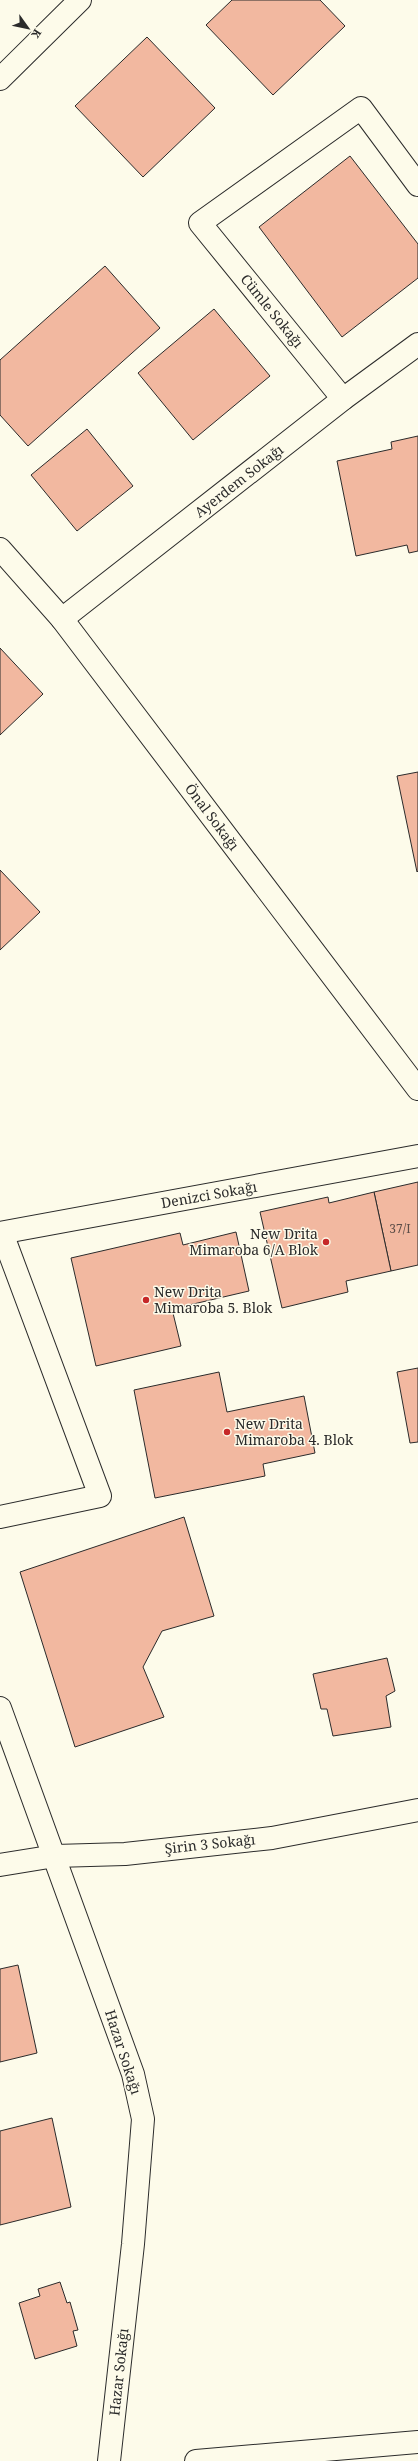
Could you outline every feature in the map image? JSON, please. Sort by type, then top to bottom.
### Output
[{"type":"street","points":[[0,79],[80,0]]},
{"type":"street","name":"Cümle Sokağı","points":[[343,399],[200,223],[360,108],[418,185]]},
{"type":"street","name":"Ayerdem Sokağı","points":[[62,619],[343,399],[418,344]]},
{"type":"street","name":"Önal Sokağı","points":[[0,549],[62,619],[418,1090]]},
{"type":"street","name":"Denizci Sokağı","points":[[1,1233],[418,1156]]},
{"type":"street","points":[[0,1517],[100,1496],[1,1233]]},
{"type":"street","name":"Hazar Sokağı","points":[[0,1708],[133,2074],[143,2119],[133,2244],[109,2461]]},
{"type":"street","name":"Şirin 3 Sokağı","points":[[0,1865],[55,1856],[125,1854],[272,1838],[418,1810]]},
{"type":"street","points":[[196,2461],[418,2442]]},
{"type":"building","points":[[232,0],[320,0],[345,26],[273,95],[206,25]]},
{"type":"building","points":[[147,37],[215,108],[143,177],[75,106]]},
{"type":"building","points":[[350,156],[418,244],[418,278],[342,337],[259,227]]},
{"type":"building","points":[[105,266],[160,328],[28,446],[0,415],[0,360]]},
{"type":"building","points":[[214,309],[270,376],[193,440],[138,373]]},
{"type":"building","points":[[87,429],[133,486],[77,531],[31,475]]},
{"type":"building","points":[[418,436],[418,551],[409,553],[407,545],[356,556],[337,461],[392,449],[391,442]]},
{"type":"building","points":[[0,648],[43,694],[0,735]]},
{"type":"building","points":[[418,772],[418,871],[417,872],[397,776]]},
{"type":"building","points":[[0,870],[40,912],[0,950]]},
{"type":"building","points":[[418,1182],[418,1265],[391,1271],[374,1192]]},
{"type":"building","name":"New Drita Mimaroba 6/A Blok","points":[[374,1192],[391,1271],[346,1281],[348,1292],[282,1308],[260,1212],[328,1197],[329,1203]]},
{"type":"building","name":"New Drita Mimaroba 5. Blok","points":[[236,1232],[249,1291],[172,1309],[181,1346],[96,1366],[71,1258],[180,1233],[183,1245]]},
{"type":"building","points":[[418,1368],[418,1442],[410,1443],[397,1372]]},
{"type":"building","name":"New Drita Mimaroba 4. Blok","points":[[219,1372],[227,1412],[304,1396],[315,1453],[263,1464],[265,1476],[155,1498],[134,1390]]},
{"type":"building","points":[[184,1517],[214,1616],[162,1631],[143,1667],[164,1717],[75,1747],[20,1572]]},
{"type":"building","points":[[387,1658],[395,1691],[386,1696],[391,1727],[333,1736],[327,1709],[321,1709],[313,1674]]},
{"type":"building","points":[[18,1965],[37,2053],[0,2062],[0,1969]]},
{"type":"building","points":[[52,2118],[71,2207],[0,2225],[0,2131]]},
{"type":"building","points":[[60,2282],[67,2303],[70,2302],[78,2330],[73,2331],[77,2346],[35,2359],[19,2303],[40,2296],[38,2289]]},
{"type":"place","name":"New Drita Mimaroba 6/A Blok","points":[[326,1242]]},
{"type":"place","name":"New Drita Mimaroba 5. Blok","points":[[146,1300]]},
{"type":"place","name":"New Drita Mimaroba 4. Blok","points":[[227,1432]]}]
